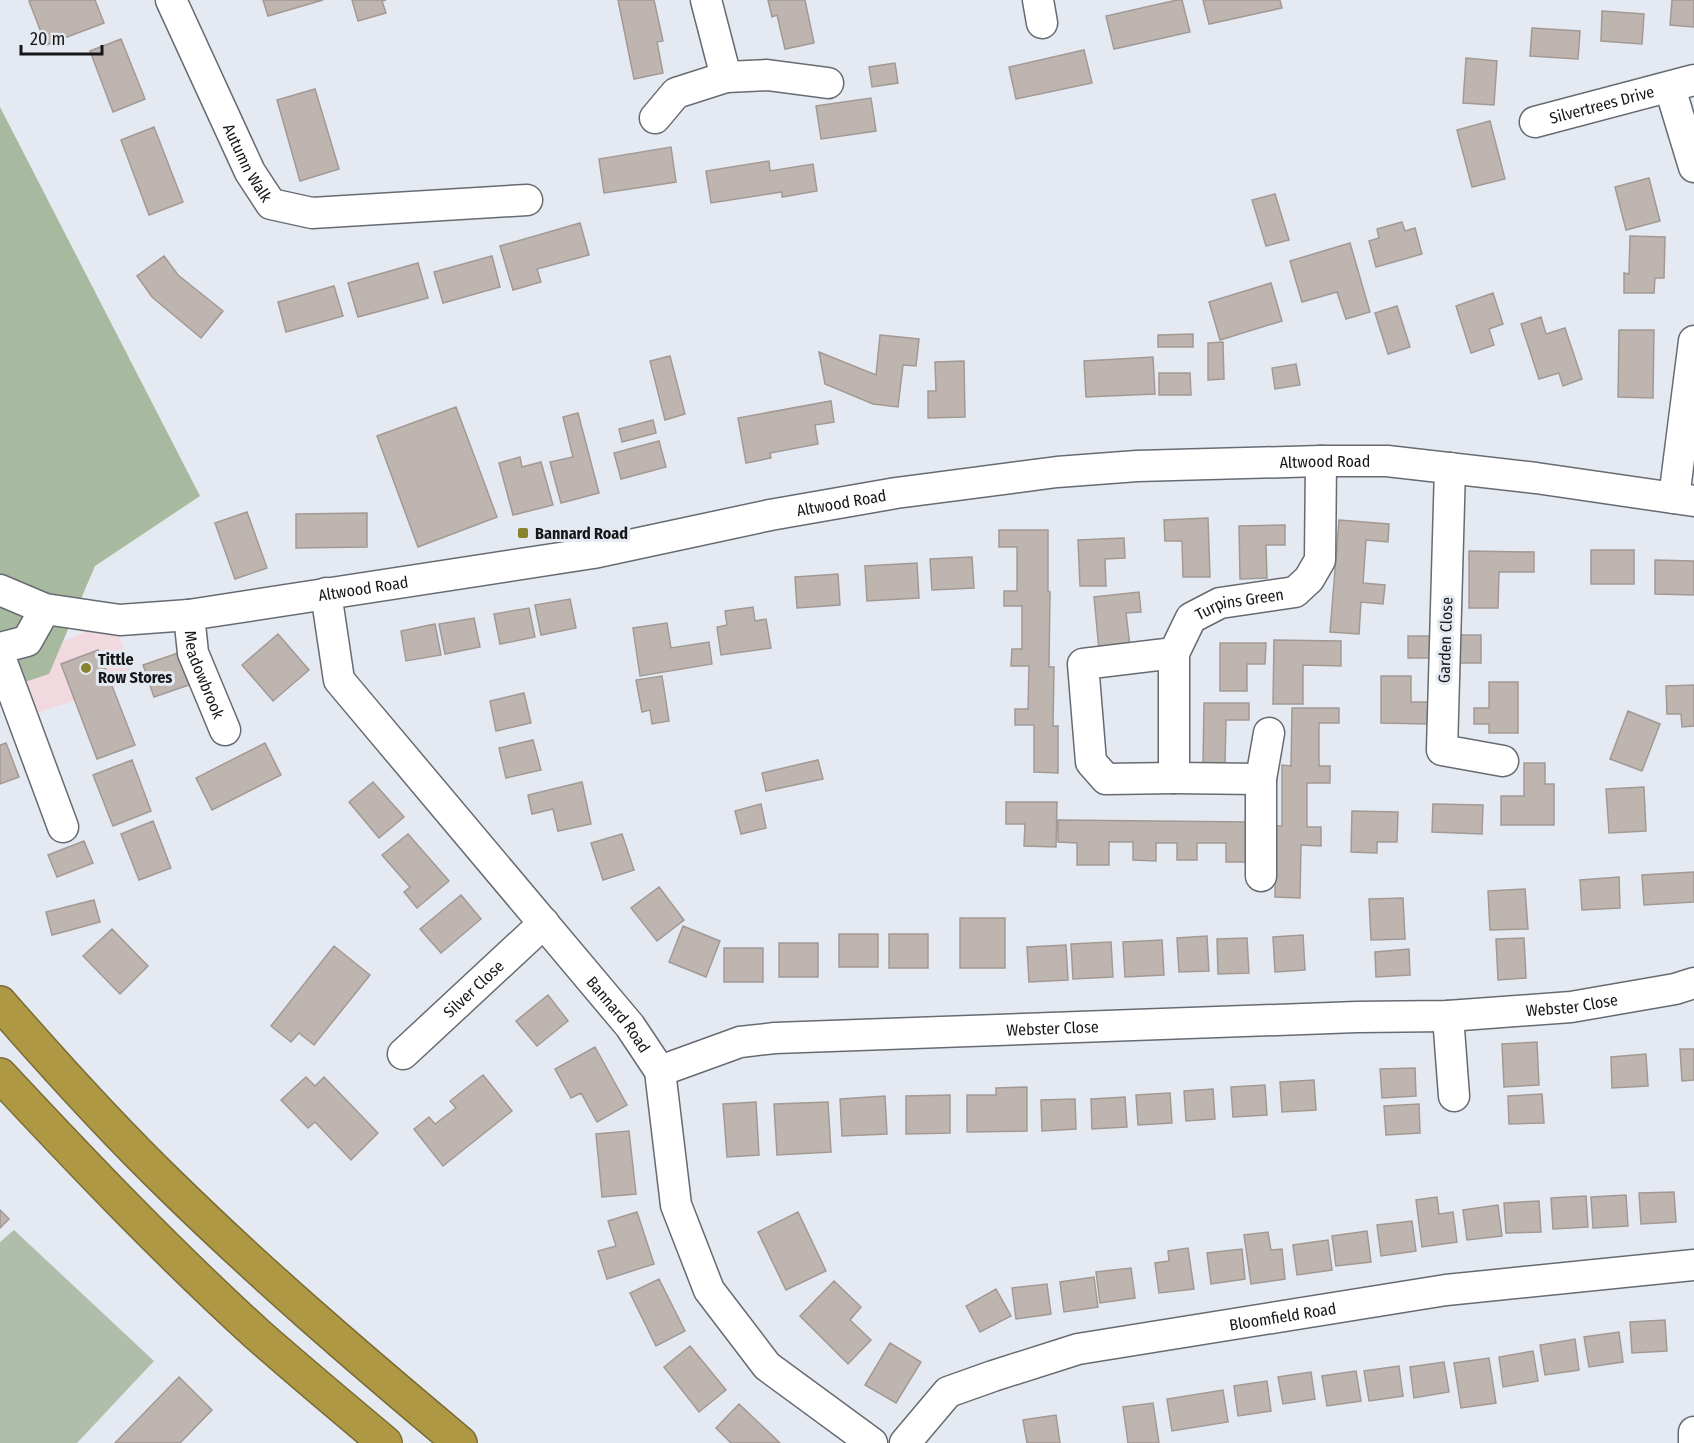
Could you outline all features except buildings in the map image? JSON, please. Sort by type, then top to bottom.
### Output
[{"type":"highway","points":[[0,1003],[70,1082],[170,1185],[272,1283],[460,1443]]},
{"type":"highway","points":[[0,1075],[84,1165],[170,1251],[257,1334],[385,1443]]},
{"type":"street","name":"Autumn Walk","points":[[171,0],[250,172],[271,204],[312,213],[527,200]]},
{"type":"street","points":[[706,0],[726,77]]},
{"type":"street","points":[[655,118],[676,93],[726,77],[767,75],[828,83]]},
{"type":"street","name":"Silvertrees Drive","points":[[1535,123],[1682,84],[1694,167]]},
{"type":"street","points":[[1684,499],[1694,341]]},
{"type":"street","name":"Turpins Green","points":[[1174,778],[1174,653],[1191,618],[1220,603],[1295,592],[1309,579],[1320,560],[1321,461]]},
{"type":"street","name":"Altwood Road","points":[[0,590],[45,609],[120,620],[189,615],[593,553],[770,515],[896,493],[1057,472],[1137,466],[1387,461],[1536,478],[1684,499]]},
{"type":"street","name":"Garden Close","points":[[1450,468],[1441,763],[1503,761]]},
{"type":"street","name":"Bannard Road","points":[[326,593],[339,680],[630,1026],[660,1071],[676,1205],[709,1290],[767,1366],[872,1443]]},
{"type":"street","points":[[0,648],[27,641],[45,609]]},
{"type":"street","name":"Meadowbrook","points":[[189,615],[193,653],[225,730]]},
{"type":"street","points":[[1174,653],[1083,664],[1091,762],[1106,779],[1261,779]]},
{"type":"street","points":[[0,657],[63,827]]},
{"type":"street","points":[[1261,876],[1261,779],[1269,733]]},
{"type":"street","name":"Silver Close","points":[[403,1054],[544,923]]},
{"type":"street","name":"Webster Close","points":[[660,1071],[740,1042],[775,1038],[1357,1017],[1448,1016],[1571,1007],[1675,989],[1694,982]]},
{"type":"street","points":[[1448,1016],[1454,1096]]},
{"type":"street","name":"Bloomfield Road","points":[[905,1443],[948,1392],[1078,1349],[1446,1290],[1693,1270]]},
{"type":"street","points":[[1694,1432],[1694,1443]]},
{"type":"shaded area","points":[[99,627],[119,636],[134,681],[27,716],[9,662]]},
{"type":"green space","points":[[0,107],[200,496],[95,566],[49,674],[0,690]]},
{"type":"green space","points":[[14,1230],[154,1361],[77,1443],[0,1443],[0,1242]]},
{"type":"place","name":"Bannard Road","points":[[523,533]]},
{"type":"place","name":"Tittle Row Stores","points":[[86,668]]}]
